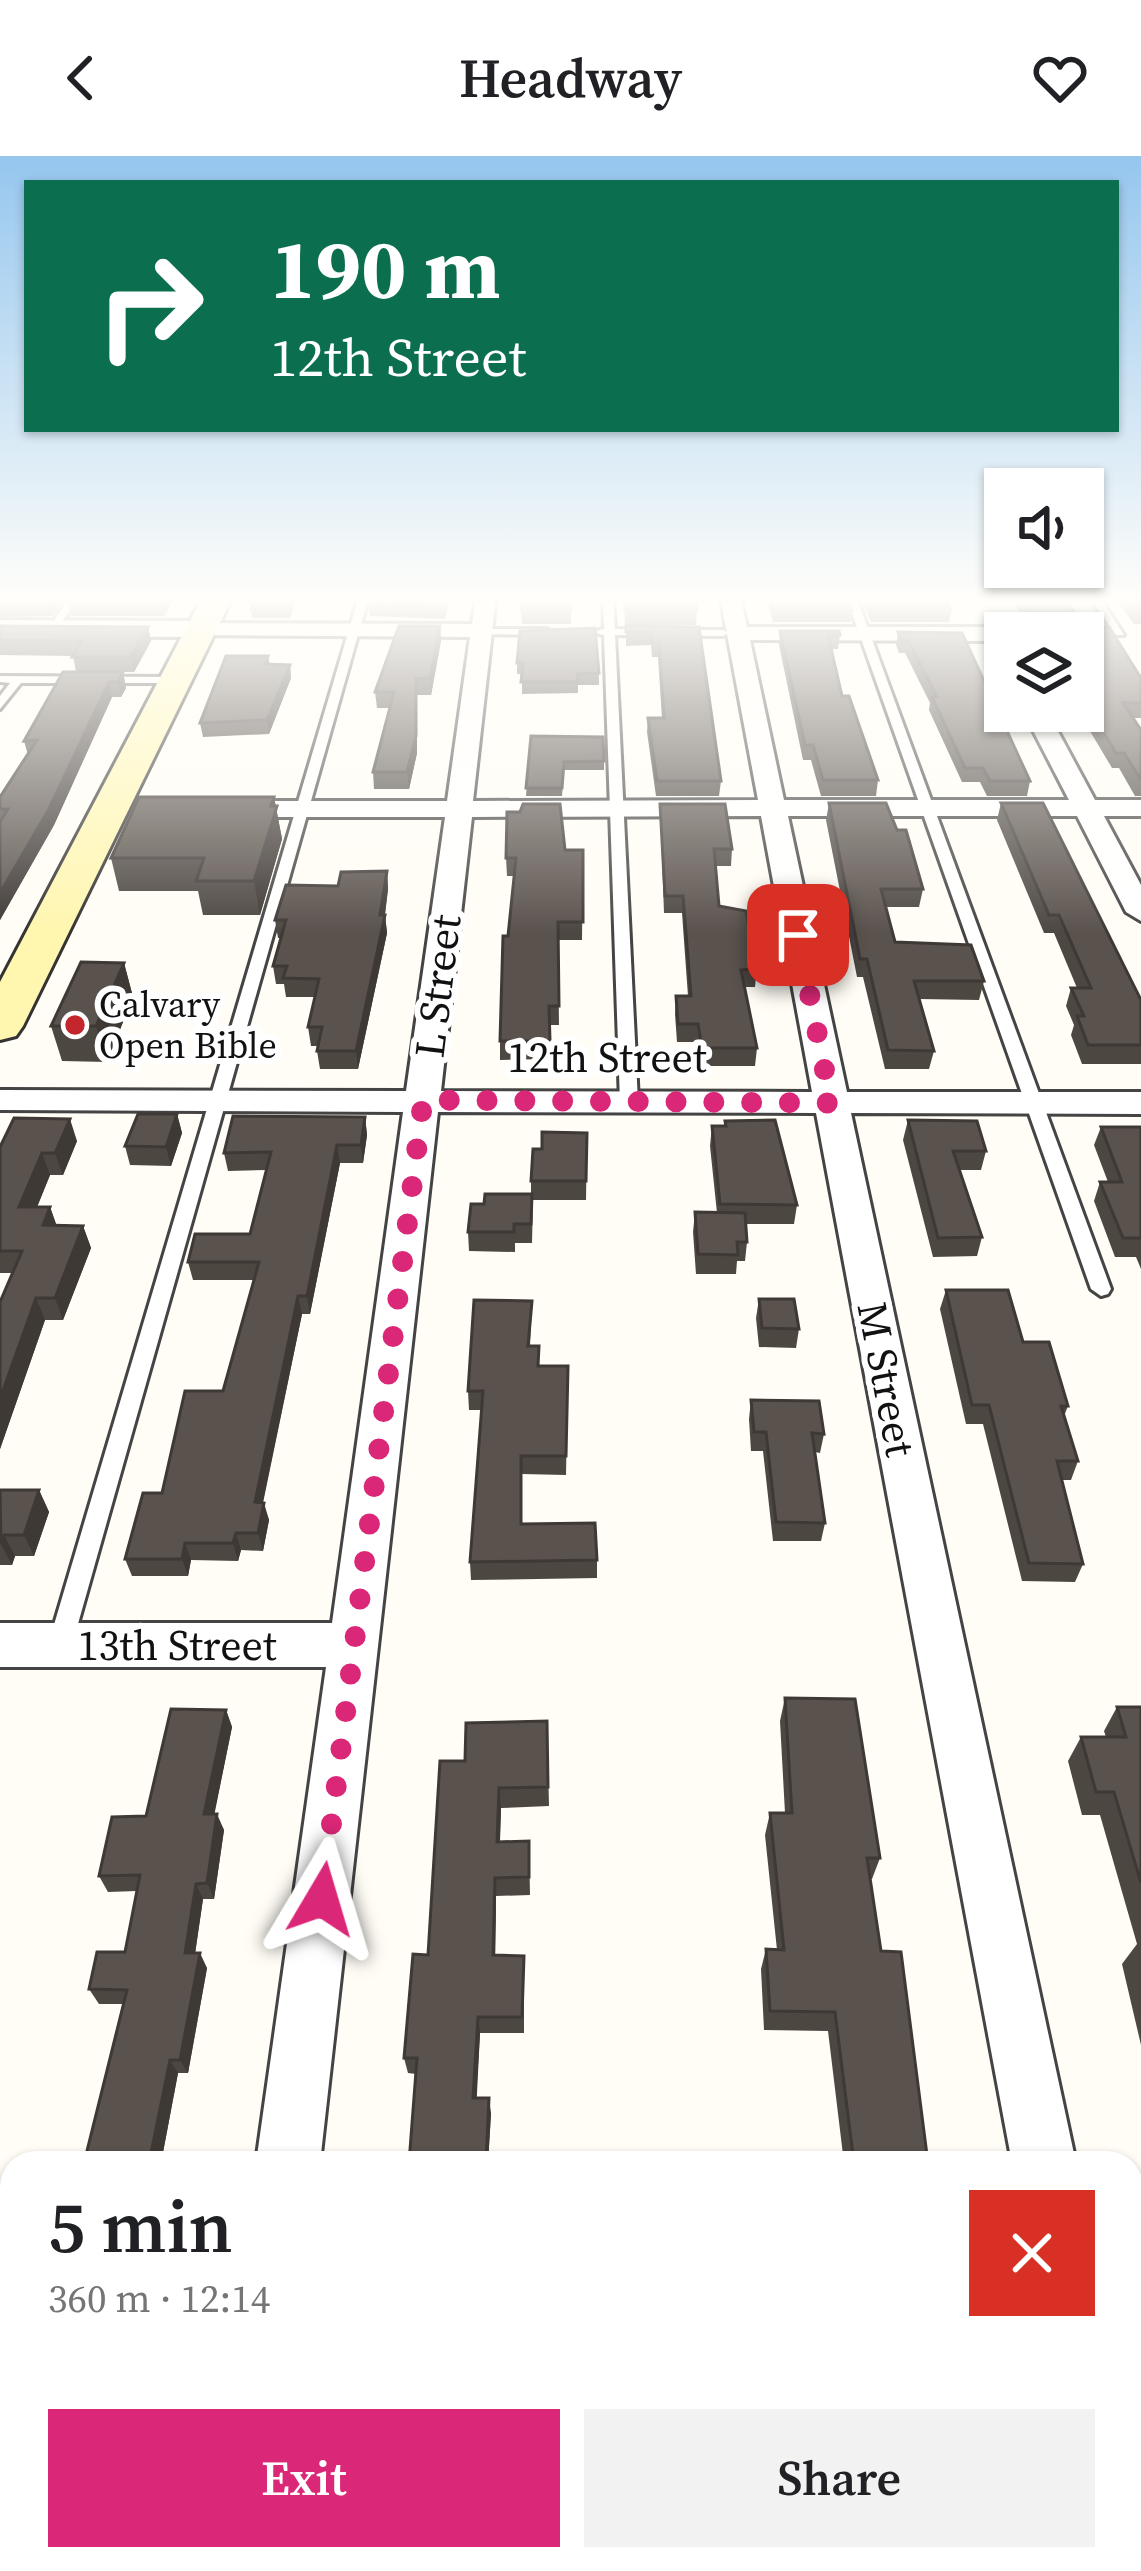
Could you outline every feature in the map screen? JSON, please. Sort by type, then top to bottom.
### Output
[{"type":"main road","points":[[0,1026],[127,809],[164,709]]},
{"type":"street","name":"L Street","points":[[290,2151],[472,709]]},
{"type":"street","name":"M Street","points":[[750,709],[1042,2151]]},
{"type":"street","points":[[1046,732],[1141,912]]},
{"type":"street","points":[[189,809],[1141,808]]},
{"type":"street","name":"12th Street","points":[[0,1100],[1141,1103]]},
{"type":"street","name":"13th Street","points":[[0,1645],[354,1645]]},
{"type":"lane","points":[[60,1646],[331,709]]},
{"type":"lane","points":[[613,709],[629,1102]]},
{"type":"lane","points":[[892,709],[1101,1288]]},
{"type":"building","points":[[42,709],[96,709],[49,809],[0,893],[0,822],[8,809],[0,809],[0,797],[37,740],[24,741]]},
{"type":"building","points":[[206,709],[272,709],[267,720],[200,723]]},
{"type":"building","points":[[390,709],[416,709],[416,736],[407,772],[373,772]]},
{"type":"building","points":[[663,709],[711,709],[721,781],[657,781],[648,718],[664,718]]},
{"type":"building","points":[[797,709],[853,709],[878,780],[823,780],[813,745],[805,745]]},
{"type":"building","points":[[937,709],[984,709],[984,732],[1007,732],[1030,781],[990,781],[983,768],[965,768]]},
{"type":"building","points":[[1104,709],[1127,709],[1141,730],[1141,780],[1124,753],[1116,753],[1103,732]]},
{"type":"building","points":[[531,736],[603,737],[604,761],[564,762],[562,788],[526,788]]},
{"type":"building","points":[[139,797],[274,797],[271,806],[277,806],[254,881],[196,881],[204,858],[111,858]]},
{"type":"building","points":[[829,803],[886,803],[897,830],[906,830],[923,889],[881,889],[895,942],[971,945],[984,981],[914,981],[934,1051],[888,1050],[867,959],[860,959]]},
{"type":"building","points":[[1001,803],[1043,803],[1141,1000],[1141,1045],[1088,1045],[1077,1016],[1084,1016],[1071,988],[1091,988],[1059,915],[1049,915]]},
{"type":"building","points":[[523,804],[560,804],[565,850],[583,850],[583,922],[558,922],[559,1006],[549,1006],[550,1041],[500,1041],[503,936],[508,936],[516,858],[506,858],[507,812],[520,812]]},
{"type":"building","points":[[660,804],[725,804],[732,849],[714,849],[719,906],[746,911],[757,969],[741,970],[757,1048],[702,1048],[698,1024],[678,1024],[676,996],[691,996],[683,896],[665,896]]},
{"type":"building","points":[[387,871],[380,915],[385,915],[356,1051],[317,1051],[322,1027],[308,1027],[319,979],[283,978],[287,966],[273,966],[286,920],[275,920],[286,885],[338,886],[341,872]]},
{"type":"building","points":[[81,962],[124,963],[96,1026],[51,1026]]},
{"type":"building","points":[[138,1114],[177,1114],[166,1147],[125,1146]]},
{"type":"building","points":[[233,1116],[365,1117],[361,1145],[337,1145],[307,1296],[298,1296],[255,1502],[264,1503],[258,1533],[236,1533],[233,1543],[185,1543],[182,1559],[125,1559],[143,1493],[162,1493],[185,1391],[223,1391],[259,1262],[188,1262],[195,1234],[250,1234],[271,1152],[224,1153]]},
{"type":"building","points":[[14,1118],[70,1119],[55,1153],[42,1153],[19,1207],[50,1207],[43,1225],[83,1226],[55,1298],[36,1298],[0,1399],[0,1302],[22,1251],[0,1251],[0,1147]]},
{"type":"building","points":[[775,1120],[797,1205],[720,1204],[712,1126],[726,1126],[725,1121]]},
{"type":"building","points":[[908,1120],[977,1121],[986,1151],[953,1151],[982,1237],[938,1238]]},
{"type":"building","points":[[1101,1127],[1141,1127],[1141,1238],[1123,1238],[1100,1182],[1122,1182]]},
{"type":"building","points":[[542,1132],[587,1133],[586,1181],[531,1181],[533,1149],[542,1149]]},
{"type":"building","points":[[485,1194],[532,1194],[531,1224],[514,1224],[514,1232],[468,1232],[471,1204],[484,1204]]},
{"type":"building","points":[[695,1212],[745,1213],[747,1242],[737,1242],[738,1255],[698,1254]]},
{"type":"building","points":[[946,1290],[1008,1290],[1023,1342],[1049,1342],[1078,1461],[1057,1461],[1083,1564],[1029,1563],[989,1405],[972,1405]]},
{"type":"building","points":[[759,1299],[794,1299],[799,1329],[762,1328]]},
{"type":"building","points":[[474,1300],[532,1301],[528,1346],[539,1346],[538,1366],[568,1366],[566,1456],[521,1456],[521,1524],[595,1523],[597,1560],[470,1562],[483,1391],[468,1391]]},
{"type":"building","points":[[751,1400],[819,1401],[824,1434],[812,1433],[825,1523],[776,1522],[766,1432],[754,1432]]},
{"type":"building","points":[[0,1490],[39,1490],[24,1535],[4,1535],[1,1544]]},
{"type":"building","points":[[785,1698],[855,1699],[880,1858],[867,1858],[881,1951],[901,1952],[926,2151],[852,2151],[835,2012],[770,2011],[766,1949],[784,1950],[770,1813],[792,1813]]},
{"type":"building","points":[[1117,1707],[1141,1707],[1141,1883],[1114,1792],[1096,1792],[1081,1737],[1126,1737]]},
{"type":"building","points":[[171,1709],[226,1710],[204,1814],[217,1814],[207,1883],[196,1884],[185,1953],[200,1953],[180,2060],[170,2060],[151,2151],[87,2151],[127,1990],[89,1989],[97,1952],[125,1952],[140,1875],[99,1876],[112,1817],[146,1816]]},
{"type":"building","points":[[547,1721],[548,1787],[499,1788],[497,1842],[529,1841],[529,1877],[495,1878],[493,1955],[524,1956],[522,2017],[478,2017],[473,2098],[489,2098],[487,2151],[410,2151],[417,2058],[404,2058],[413,1954],[428,1955],[440,1761],[465,1761],[466,1723]]},
{"type":"place","name":"Calvary Open Bible","points":[[75,1025]]},
{"type":"route","points":[[322,1899],[423,1100],[831,1103],[798,935]]}]
